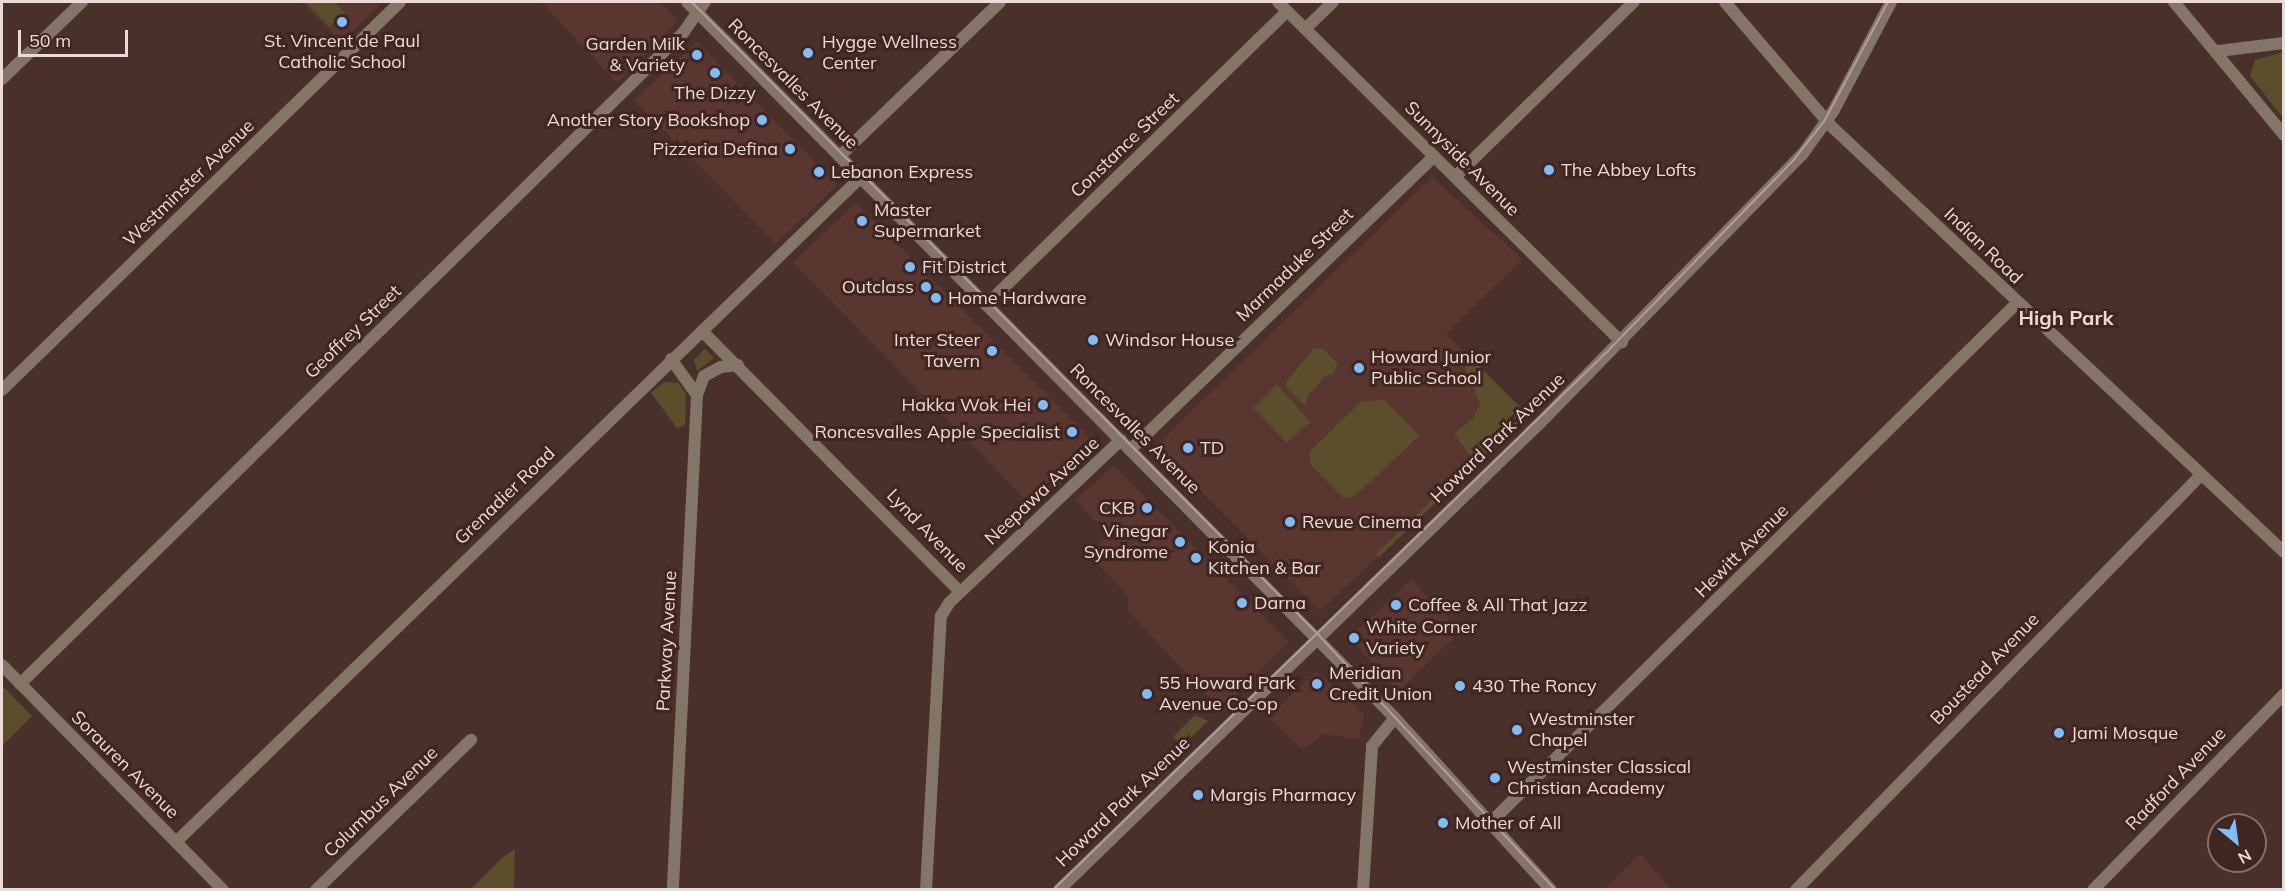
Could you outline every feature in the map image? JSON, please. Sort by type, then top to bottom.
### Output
[{"type":"street","points":[[2,80],[82,2]]},
{"type":"street","name":"Westminster Avenue","points":[[2,390],[400,2]]},
{"type":"street","name":"Roncesvalles Avenue","points":[[687,2],[1395,718],[1551,890]]},
{"type":"street","name":"Geoffrey Street","points":[[20,684],[624,93],[683,33],[705,2]]},
{"type":"street","points":[[840,156],[1000,2]]},
{"type":"street","name":"Sunnyside Avenue","points":[[1278,2],[1622,342]]},
{"type":"street","points":[[1305,29],[1333,2]]},
{"type":"street","points":[[1455,177],[1634,2]]},
{"type":"street","name":"Indian Road","points":[[1725,2],[1827,122],[2201,475],[2281,544]]},
{"type":"street","name":"Howard Park Avenue","points":[[1059,890],[1622,342],[1802,155],[1827,122],[1891,2]]},
{"type":"street","points":[[2174,2],[2218,51],[2283,135]]},
{"type":"street","name":"Constance Street","points":[[986,305],[1287,11]]},
{"type":"street","points":[[2218,51],[2283,43]]},
{"type":"street","name":"Marmaduke Street","points":[[1130,450],[1434,156]]},
{"type":"street","name":"Grenadier Road","points":[[176,843],[671,359],[861,177]]},
{"type":"street","name":"Hewitt Avenue","points":[[1491,822],[2017,303]]},
{"type":"street","name":"Lynd Avenue","points":[[702,331],[960,592],[941,616],[926,890]]},
{"type":"street","points":[[671,359],[697,394]]},
{"type":"street","points":[[697,394],[704,376],[721,367],[738,365]]},
{"type":"street","name":"Parkway Avenue","points":[[673,890],[697,394]]},
{"type":"street","name":"Neepawa Avenue","points":[[960,592],[1121,440]]},
{"type":"street","name":"Boustead Avenue","points":[[1804,887],[2201,475]]},
{"type":"street","name":"Sorauren Avenue","points":[[2,665],[223,890]]},
{"type":"street","name":"Radford Avenue","points":[[2093,890],[2283,694]]},
{"type":"street","points":[[1364,890],[1372,746],[1395,718]]},
{"type":"street","name":"Columbus Avenue","points":[[316,890],[471,740]]},
{"type":"shaded area","name":"St. Vincent de Paul Catholic School","points":[[302,2],[383,2],[341,43]]},
{"type":"shaded area","points":[[306,2],[334,2],[345,13],[330,27]]},
{"type":"shaded area","points":[[542,2],[660,2],[678,21],[617,83]]},
{"type":"shaded area","points":[[697,42],[834,181],[836,186],[776,244],[634,100]]},
{"type":"shaded area","points":[[2284,52],[2283,118],[2250,76],[2255,60]]},
{"type":"shaded area","name":"Howard Junior Public School","points":[[1432,177],[1522,259],[1446,334],[1527,414],[1320,611],[1156,446]]},
{"type":"shaded area","points":[[856,203],[1094,442],[1094,450],[1034,508],[793,262]]},
{"type":"shaded area","points":[[1314,348],[1324,349],[1338,364],[1333,374],[1325,376],[1308,396],[1305,406],[1287,388],[1286,382]]},
{"type":"shaded area","points":[[705,349],[714,358],[697,371],[694,360]]},
{"type":"shaded area","points":[[1467,354],[1527,414],[1476,463],[1454,434],[1473,419],[1480,404],[1461,357]]},
{"type":"shaded area","points":[[664,382],[678,383],[686,394],[685,425],[677,428],[651,393]]},
{"type":"shaded area","points":[[1277,384],[1310,422],[1287,443],[1253,408]]},
{"type":"shaded area","points":[[1385,400],[1419,436],[1355,496],[1343,498],[1310,464],[1310,451],[1362,401]]},
{"type":"shaded area","points":[[1114,466],[1289,642],[1221,710],[1128,611],[1129,597],[1089,555],[1109,535],[1075,500]]},
{"type":"shaded area","points":[[1455,478],[1457,482],[1379,557],[1376,554]]},
{"type":"shaded area","points":[[1411,580],[1461,631],[1398,691],[1349,638]]},
{"type":"shaded area","points":[[1316,671],[1364,714],[1359,739],[1324,734],[1301,749],[1269,717]]},
{"type":"shaded area","points":[[2,685],[32,716],[2,746]]},
{"type":"shaded area","points":[[1195,715],[1208,721],[1180,748],[1174,736]]},
{"type":"shaded area","points":[[515,849],[514,889],[471,889],[503,857]]},
{"type":"shaded area","points":[[1640,854],[1671,889],[1604,889]]},
{"type":"tram line","points":[[692,2],[1317,633],[1556,890]]},
{"type":"tram line","points":[[1053,890],[1608,351],[1793,161],[1825,120],[1888,2]]},
{"type":"place","name":"St. Vincent de Paul Catholic School","points":[[342,22]]},
{"type":"place","name":"Hygge Wellness Center","points":[[808,53]]},
{"type":"place","name":"Garden Milk & Variety","points":[[697,55]]},
{"type":"place","name":"The Dizzy","points":[[715,73]]},
{"type":"place","name":"Another Story Bookshop","points":[[762,120]]},
{"type":"place","name":"Pizzeria Defina","points":[[790,149]]},
{"type":"place","name":"The Abbey Lofts","points":[[1549,170]]},
{"type":"place","name":"Lebanon Express","points":[[819,172]]},
{"type":"place","name":"Master Supermarket","points":[[862,221]]},
{"type":"place","name":"Fit District","points":[[910,267]]},
{"type":"place","name":"Outclass","points":[[926,287]]},
{"type":"place","name":"Home Hardware","points":[[936,298]]},
{"type":"place","name":"Windsor House","points":[[1093,340]]},
{"type":"place","name":"Inter Steer Tavern","points":[[992,351]]},
{"type":"place","name":"Howard Junior Public School","points":[[1359,368]]},
{"type":"place","name":"Hakka Wok Hei","points":[[1043,405]]},
{"type":"place","name":"Roncesvalles Apple Specialist","points":[[1072,432]]},
{"type":"place","name":"TD","points":[[1188,448]]},
{"type":"place","name":"CKB","points":[[1147,508]]},
{"type":"place","name":"Revue Cinema","points":[[1290,522]]},
{"type":"place","name":"Vinegar Syndrome","points":[[1180,542]]},
{"type":"place","name":"Konia Kitchen & Bar","points":[[1196,558]]},
{"type":"place","name":"Darna","points":[[1242,603]]},
{"type":"place","name":"Coffee & All That Jazz","points":[[1396,605]]},
{"type":"place","name":"White Corner Variety","points":[[1354,638]]},
{"type":"place","name":"Meridian Credit Union","points":[[1317,684]]},
{"type":"place","name":"430 The Roncy","points":[[1460,686]]},
{"type":"place","name":"55 Howard Park Avenue Co-op","points":[[1147,694]]},
{"type":"place","name":"Westminster Chapel","points":[[1517,730]]},
{"type":"place","name":"Jami Mosque","points":[[2059,733]]},
{"type":"place","name":"Westminster Classical Christian Academy","points":[[1495,778]]},
{"type":"place","name":"Margis Pharmacy","points":[[1198,795]]},
{"type":"place","name":"Mother of All","points":[[1443,823]]},
{"type":"district","name":"High Park","points":[[2066,317]]}]
